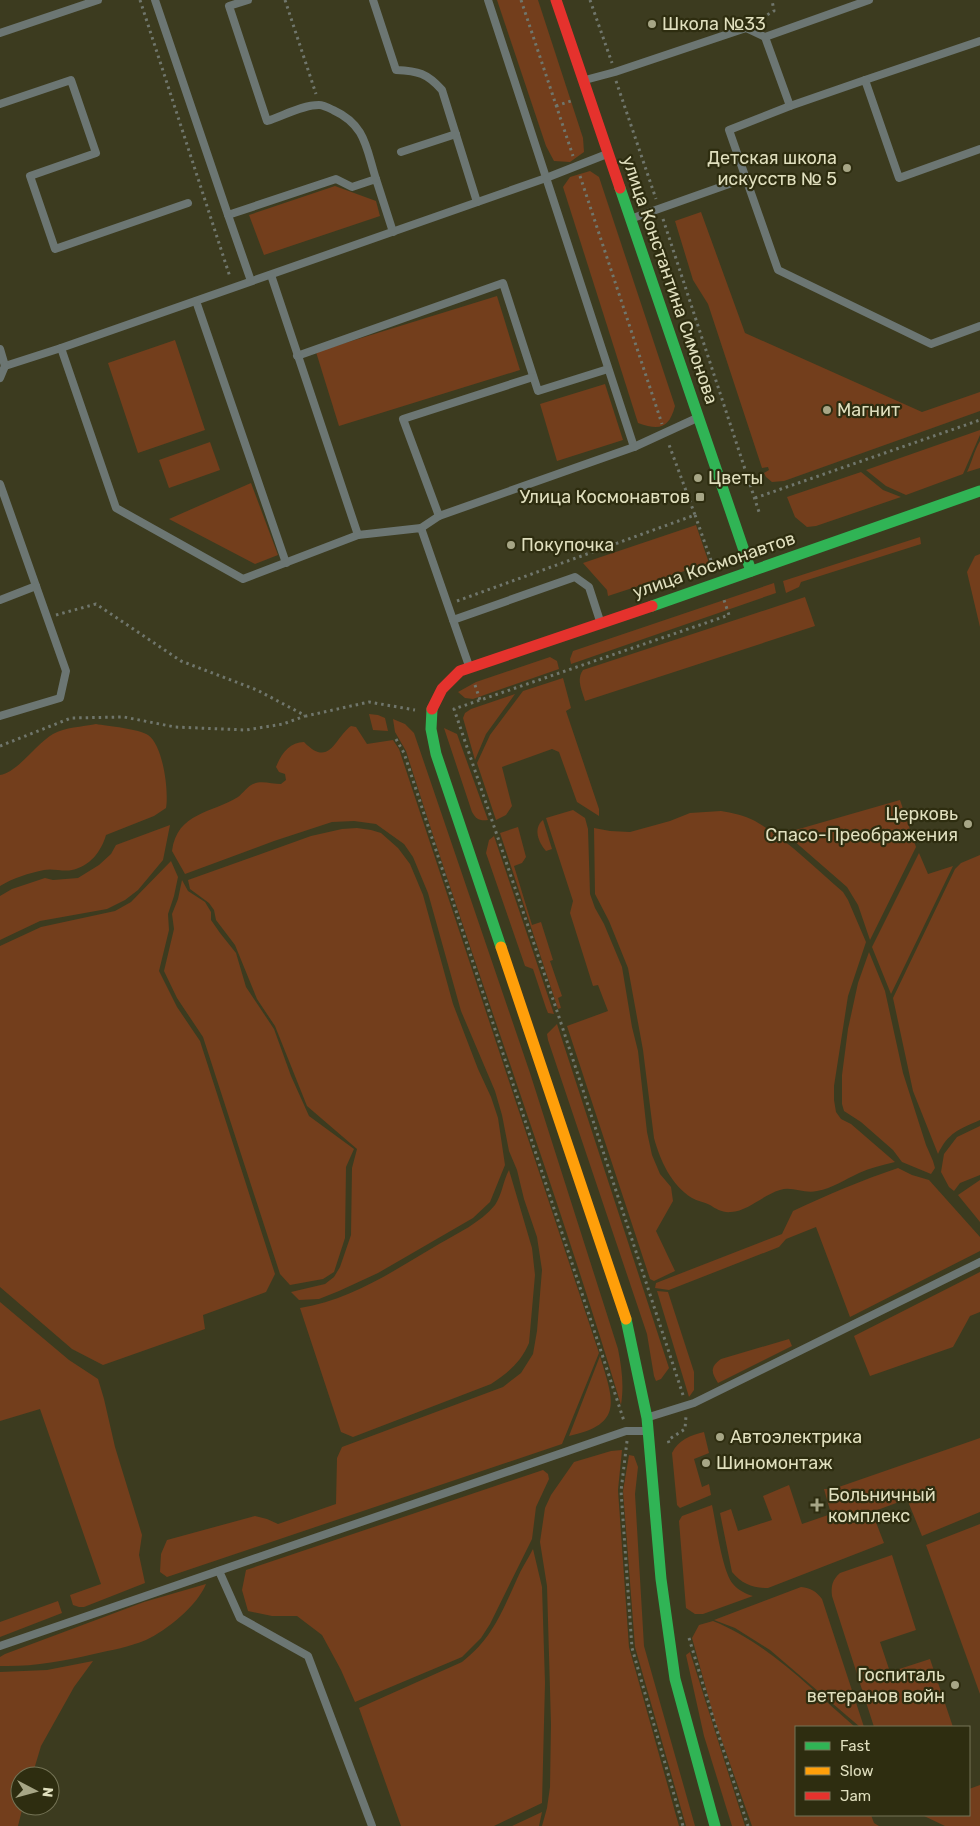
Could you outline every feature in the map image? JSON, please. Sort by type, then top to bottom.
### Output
[{"type":"main road","name":"улица Константина Симонова","points":[[556,0],[751,571]]},
{"type":"main road","name":"улица Космонавтов","points":[[465,670],[719,583],[980,490]]},
{"type":"main road","points":[[465,670],[448,681],[439,691],[430,713],[432,739],[626,1317],[647,1418],[661,1579],[675,1679],[715,1826]]},
{"type":"lane","points":[[0,33],[98,0]]},
{"type":"lane","points":[[155,0],[251,282]]},
{"type":"lane","points":[[248,0],[229,6],[267,121],[304,108],[320,105],[342,114],[355,123],[363,137],[393,232]]},
{"type":"lane","points":[[373,0],[396,70],[417,71],[433,80],[442,90],[477,202]]},
{"type":"lane","points":[[488,0],[634,446]]},
{"type":"lane","points":[[765,37],[869,0]]},
{"type":"lane","points":[[584,80],[615,72],[746,28],[765,37],[790,106]]},
{"type":"lane","points":[[980,41],[790,106],[729,130],[778,270],[931,344],[980,326]]},
{"type":"lane","points":[[0,104],[71,80],[96,153],[30,176],[55,249],[188,203]]},
{"type":"lane","points":[[865,80],[900,178],[980,149]]},
{"type":"lane","points":[[401,152],[456,134]]},
{"type":"lane","points":[[2,368],[546,178],[608,154]]},
{"type":"lane","points":[[631,219],[746,178]]},
{"type":"lane","points":[[228,215],[336,179],[352,187],[376,179]]},
{"type":"lane","points":[[270,275],[358,535]]},
{"type":"lane","points":[[297,356],[503,283],[538,391],[608,369]]},
{"type":"lane","points":[[196,301],[286,563]]},
{"type":"lane","points":[[61,348],[116,508],[244,579],[358,535],[421,528],[439,516],[634,446],[699,417]]},
{"type":"lane","points":[[0,349],[2,368],[0,378]]},
{"type":"lane","points":[[439,516],[403,419],[533,377]]},
{"type":"lane","points":[[0,484],[66,671],[60,698],[0,716]]},
{"type":"lane","points":[[421,528],[453,620],[465,670]]},
{"type":"lane","points":[[453,620],[575,577],[588,587],[601,623]]},
{"type":"lane","points":[[0,600],[36,586]]},
{"type":"lane","points":[[647,1418],[687,1406],[980,1262]]},
{"type":"lane","points":[[0,1646],[626,1431],[648,1431]]},
{"type":"lane","points":[[218,1571],[240,1618],[308,1656],[372,1826]]},
{"type":"path","points":[[140,0],[233,288]]},
{"type":"path","points":[[285,0],[320,105]]},
{"type":"path","points":[[521,0],[664,432],[729,615],[454,709],[553,999],[687,1406],[685,1429],[668,1440],[669,1449]]},
{"type":"path","points":[[590,0],[615,72],[616,85],[659,208],[760,515]]},
{"type":"path","points":[[746,28],[774,10],[772,0]]},
{"type":"path","points":[[612,87],[616,85]]},
{"type":"path","points":[[556,106],[571,101]]},
{"type":"path","points":[[755,498],[980,420]]},
{"type":"path","points":[[448,605],[695,515]]},
{"type":"path","points":[[47,617],[96,604],[181,661],[256,690],[306,716]]},
{"type":"path","points":[[0,746],[72,718],[124,716],[175,727],[246,730],[282,724],[306,716],[369,702],[430,713]]},
{"type":"path","points":[[396,739],[407,762],[628,1437],[621,1491],[632,1648],[683,1826]]},
{"type":"path","points":[[688,1631],[714,1722],[748,1826]]},
{"type":"shaded area","points":[[497,0],[538,0],[583,138],[584,152],[570,162],[554,161],[546,146]]},
{"type":"shaded area","points":[[590,171],[599,177],[675,406],[670,419],[662,426],[652,427],[638,423],[563,187],[570,177]]},
{"type":"shaded area","points":[[335,186],[376,201],[380,216],[264,255],[249,215]]},
{"type":"shaded area","points":[[701,212],[745,333],[922,412],[980,392],[980,411],[784,481],[772,482],[764,473],[769,470],[768,467],[762,468],[708,304],[693,280],[675,221]]},
{"type":"shaded area","points":[[497,296],[520,370],[339,426],[316,352]]},
{"type":"shaded area","points":[[175,340],[205,430],[138,453],[108,363]]},
{"type":"shaded area","points":[[605,384],[623,440],[557,461],[540,404]]},
{"type":"shaded area","points":[[980,430],[980,435],[963,474],[906,495],[886,486],[866,470]]},
{"type":"shaded area","points":[[980,441],[980,468],[967,472],[976,449]]},
{"type":"shaded area","points":[[210,442],[220,470],[169,488],[159,460]]},
{"type":"shaded area","points":[[861,472],[883,490],[901,497],[816,526],[807,527],[795,517],[787,497]]},
{"type":"shaded area","points":[[251,483],[278,555],[255,564],[169,519]]},
{"type":"shaded area","points":[[696,525],[709,563],[608,596],[607,590],[583,563]]},
{"type":"shaded area","points":[[920,537],[921,544],[801,582],[799,587],[786,593],[783,581]]},
{"type":"shaded area","points":[[980,554],[980,627],[967,572],[975,556]]},
{"type":"shaded area","points":[[774,583],[776,593],[571,664],[570,659],[573,651]]},
{"type":"shaded area","points":[[805,597],[815,626],[585,701],[580,681],[583,670]]},
{"type":"shaded area","points":[[550,657],[557,661],[559,669],[473,699],[465,698],[458,692],[476,682]]},
{"type":"shaded area","points":[[563,678],[571,708],[566,711],[599,809],[599,816],[577,802],[559,752],[552,749],[502,767],[512,806],[506,815],[496,820],[477,763],[490,735],[523,691]]},
{"type":"shaded area","points":[[515,694],[486,734],[475,760],[463,718],[465,713],[471,709]]},
{"type":"shaded area","points":[[369,714],[385,718],[388,731],[373,730]]},
{"type":"shaded area","points":[[393,719],[405,724],[414,733],[530,1073],[618,1349],[622,1377],[621,1405],[542,1159],[459,915],[406,751],[395,732]]},
{"type":"shaded area","points":[[96,724],[138,731],[148,735],[153,740],[158,748],[164,769],[167,791],[166,808],[154,816],[106,835],[94,857],[78,868],[38,871],[16,878],[0,886],[0,775],[7,773],[20,764],[53,734]]},
{"type":"shaded area","points":[[351,726],[356,727],[367,744],[393,740],[399,749],[599,1353],[562,1444],[167,1577],[160,1572],[161,1554],[167,1540],[255,1516],[278,1524],[336,1504],[337,1458],[342,1447],[503,1387],[521,1373],[533,1354],[537,1331],[542,1270],[537,1237],[524,1199],[517,1170],[509,1151],[495,1091],[461,1011],[428,893],[413,857],[404,844],[376,824],[354,821],[332,822],[185,874],[172,851],[175,838],[188,821],[238,797],[253,784],[263,782],[281,784],[286,780],[285,774],[279,772],[276,767],[283,753],[290,746],[304,742],[313,750],[326,752]]},
{"type":"shaded area","points":[[444,728],[457,734],[488,820],[478,819],[472,812]]},
{"type":"shaded area","points":[[900,800],[916,847],[870,940],[858,905],[847,887],[785,833]]},
{"type":"shaded area","points":[[573,810],[585,818],[588,829],[590,894],[622,967],[638,1051],[647,1132],[652,1155],[660,1174],[671,1187],[673,1201],[656,1231],[675,1271],[654,1281],[650,1279],[567,1026],[608,1011],[598,985],[593,986],[570,913],[573,901],[546,818]]},
{"type":"shaded area","points":[[721,811],[747,817],[767,828],[790,845],[843,892],[848,900],[866,942],[848,996],[834,1086],[836,1112],[841,1119],[851,1124],[895,1162],[863,1171],[823,1190],[807,1192],[789,1189],[780,1190],[743,1209],[728,1212],[694,1199],[685,1193],[672,1179],[660,1155],[654,1138],[643,1050],[628,968],[609,921],[595,894],[594,828],[630,832],[670,821],[690,813]]},
{"type":"shaded area","points":[[543,820],[552,849],[546,851],[537,831]]},
{"type":"shaded area","points":[[170,825],[163,860],[138,890],[125,900],[107,909],[40,921],[0,940],[0,896],[12,889],[45,878],[53,880],[78,878],[99,865],[111,854],[116,845]]},
{"type":"shaded area","points":[[518,827],[526,857],[522,863],[514,866],[532,925],[541,922],[553,960],[550,961],[562,996],[558,998],[561,1008],[558,1009],[500,833]]},
{"type":"shaded area","points":[[357,828],[381,833],[398,848],[410,864],[423,895],[453,1004],[498,1118],[505,1165],[490,1202],[473,1218],[378,1273],[319,1299],[299,1300],[291,1292],[325,1284],[334,1277],[340,1267],[351,1235],[352,1168],[357,1149],[307,1106],[275,1026],[257,999],[235,945],[216,920],[214,910],[209,903],[190,889],[188,880],[311,836],[342,829]]},
{"type":"shaded area","points":[[494,836],[554,1014],[548,1013],[533,969],[525,966],[486,853],[489,840]]},
{"type":"shaded area","points":[[919,853],[928,874],[953,866],[891,994],[872,947]]},
{"type":"shaded area","points":[[980,855],[980,1120],[950,1136],[938,1154],[913,1091],[893,998],[955,869],[961,863]]},
{"type":"shaded area","points":[[171,861],[178,877],[168,914],[169,930],[159,971],[177,1007],[200,1041],[275,1274],[266,1292],[203,1315],[205,1329],[103,1365],[72,1349],[0,1287],[0,946],[41,927],[115,911],[131,902]]},
{"type":"shaded area","points":[[182,880],[188,891],[205,902],[211,912],[211,920],[236,953],[246,987],[274,1029],[291,1076],[309,1116],[354,1149],[346,1167],[345,1238],[334,1272],[323,1279],[290,1285],[280,1274],[203,1037],[177,998],[164,971],[174,929],[172,914],[178,899]]},
{"type":"shaded area","points":[[869,952],[885,991],[903,1073],[935,1168],[931,1174],[902,1162],[893,1150],[861,1122],[844,1111],[842,1104],[842,1075],[848,1029],[858,983]]},
{"type":"shaded area","points":[[557,1024],[669,1368],[661,1379],[656,1381],[647,1334],[548,1040],[547,1034]]},
{"type":"shaded area","points":[[980,1126],[980,1175],[960,1183],[954,1191],[949,1187],[941,1172],[944,1154],[957,1137]]},
{"type":"shaded area","points":[[898,1168],[929,1180],[980,1237],[980,1251],[850,1317],[816,1227],[786,1239],[779,1247],[669,1290],[655,1288],[656,1283],[782,1234],[793,1211],[845,1188]]},
{"type":"shaded area","points":[[509,1170],[532,1248],[535,1275],[529,1343],[522,1356],[508,1371],[491,1384],[353,1437],[341,1432],[300,1308],[337,1298],[372,1283],[468,1227],[483,1217],[495,1205]]},
{"type":"shaded area","points":[[980,1180],[980,1222],[958,1195]]},
{"type":"shaded area","points":[[980,1272],[980,1312],[970,1316],[953,1347],[870,1376],[854,1336]]},
{"type":"shaded area","points":[[657,1291],[668,1292],[694,1372],[694,1390],[689,1397]]},
{"type":"shaded area","points":[[0,1302],[69,1360],[98,1379],[115,1447],[142,1535],[139,1555],[145,1583],[84,1607],[73,1605],[70,1595],[101,1584],[40,1409],[0,1421]]},
{"type":"shaded area","points":[[789,1339],[792,1346],[718,1383],[713,1373],[713,1367],[721,1359]]},
{"type":"shaded area","points":[[600,1356],[611,1397],[607,1417],[599,1425],[587,1431],[569,1436]]},
{"type":"shaded area","points":[[704,1432],[709,1453],[694,1459],[702,1487],[709,1484],[711,1495],[680,1508],[677,1505],[672,1453],[685,1439]]},
{"type":"shaded area","points":[[980,1438],[980,1512],[922,1536],[907,1499],[872,1512],[884,1543],[768,1588],[748,1585],[732,1572],[720,1513],[731,1509],[738,1531],[772,1520],[763,1496],[789,1485],[802,1524],[831,1514],[824,1489],[833,1489]]},
{"type":"shaded area","points":[[622,1450],[618,1490],[629,1647],[679,1826],[542,1826],[550,1787],[551,1724],[547,1586],[540,1542],[545,1508],[551,1495],[574,1462],[611,1451]]},
{"type":"shaded area","points":[[629,1455],[634,1456],[638,1467],[635,1494],[644,1646],[695,1826],[686,1826],[635,1647],[623,1491]]},
{"type":"shaded area","points":[[543,1470],[548,1474],[549,1479],[536,1507],[532,1539],[490,1624],[481,1638],[462,1657],[355,1702],[341,1670],[322,1635],[297,1616],[272,1616],[248,1611],[242,1590],[246,1570]]},
{"type":"shaded area","points":[[712,1505],[729,1578],[737,1588],[753,1596],[703,1614],[695,1614],[686,1608],[679,1521],[682,1516]]},
{"type":"shaded area","points":[[980,1524],[980,1694],[926,1545]]},
{"type":"shaded area","points":[[533,1549],[542,1587],[545,1683],[542,1803],[494,1826],[401,1826],[359,1708],[462,1662],[472,1653],[489,1634],[495,1624]]},
{"type":"shaded area","points":[[892,1555],[916,1630],[880,1642],[890,1672],[930,1659],[953,1726],[874,1726],[832,1596],[832,1586],[835,1578],[840,1573]]},
{"type":"shaded area","points":[[206,1584],[189,1609],[163,1630],[146,1640],[133,1645],[59,1661],[24,1666],[0,1666],[0,1657],[5,1654],[144,1602]]},
{"type":"shaded area","points":[[801,1587],[813,1590],[822,1599],[864,1726],[859,1726],[770,1650],[735,1628],[714,1620]]},
{"type":"shaded area","points":[[58,1601],[62,1613],[0,1637],[0,1622]]},
{"type":"shaded area","points":[[713,1621],[733,1630],[752,1642],[788,1668],[854,1726],[795,1726],[795,1816],[871,1816],[874,1823],[879,1826],[752,1826],[715,1721],[692,1638],[699,1625]]},
{"type":"shaded area","points":[[690,1652],[745,1826],[732,1826],[704,1736],[686,1655]]},
{"type":"shaded area","points":[[93,1661],[74,1687],[41,1746],[35,1766],[10,1766],[10,1816],[20,1816],[18,1826],[0,1826],[0,1672],[47,1670]]},
{"type":"shaded area","points":[[980,1785],[980,1826],[945,1826],[924,1816],[970,1816],[970,1789]]},
{"type":"shaded area","points":[[542,1812],[539,1826],[512,1826]]},
{"type":"traffic: fast","points":[[620,188],[751,571]]},
{"type":"traffic: fast","points":[[652,606],[980,491]]},
{"type":"traffic: fast","points":[[432,709],[431,729],[436,754],[501,947]]},
{"type":"traffic: fast","points":[[626,1319],[647,1418],[661,1579],[675,1679],[715,1826]]},
{"type":"traffic: slow","points":[[501,947],[626,1319]]},
{"type":"traffic: jam","points":[[556,0],[620,188]]},
{"type":"traffic: jam","points":[[432,709],[442,689],[460,671],[652,606]]},
{"type":"place","name":"Школа №33","points":[[652,24]]},
{"type":"place","name":"Детская школа искусств № 5","points":[[847,168]]},
{"type":"place","name":"Магнит","points":[[827,410]]},
{"type":"place","name":"Цветы","points":[[698,478]]},
{"type":"place","name":"Улица Космонавтов","points":[[700,497]]},
{"type":"place","name":"Покупочка","points":[[511,545]]},
{"type":"place","name":"Церковь Спасо-Преображения","points":[[968,824]]},
{"type":"place","name":"Автоэлектрика","points":[[720,1437]]},
{"type":"place","name":"Шиномонтаж","points":[[706,1463]]},
{"type":"place","name":"Больничный комплекс","points":[[817,1505]]},
{"type":"place","name":"Госпиталь ветеранов войн","points":[[955,1685]]}]
